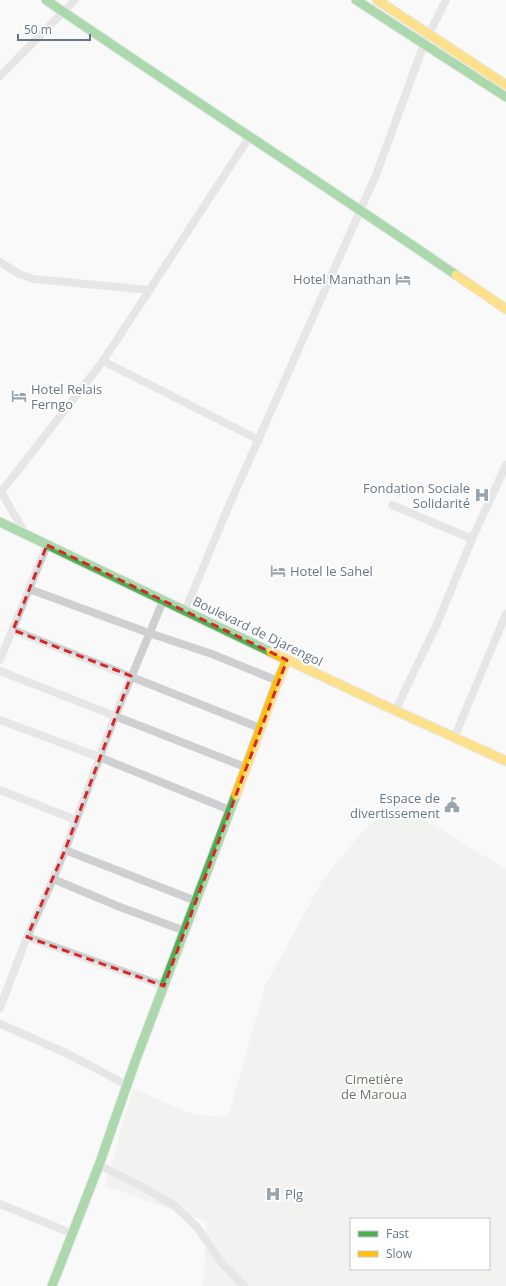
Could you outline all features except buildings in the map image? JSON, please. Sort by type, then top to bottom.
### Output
[{"type":"main road","points":[[46,0],[153,73],[360,209],[506,309]]},
{"type":"main road","points":[[356,0],[506,97]]},
{"type":"main road","points":[[377,0],[506,85]]},
{"type":"main road","name":"Boulevard de Djarengol","points":[[0,522],[287,660],[506,761]]},
{"type":"main road","points":[[52,1286],[99,1165],[127,1085],[245,767],[287,660]]},
{"type":"street","points":[[0,76],[75,0]]},
{"type":"street","points":[[185,611],[227,510],[376,175],[428,34],[446,0]]},
{"type":"street","points":[[24,533],[0,491],[103,361],[250,136]]},
{"type":"street","points":[[0,262],[19,274],[34,279],[149,290]]},
{"type":"street","points":[[103,361],[259,440]]},
{"type":"street","points":[[395,711],[437,624],[472,539],[506,465]]},
{"type":"street","points":[[392,505],[472,539]]},
{"type":"street","points":[[0,660],[47,545]]},
{"type":"street","points":[[29,590],[212,654],[278,681]]},
{"type":"street","points":[[0,1008],[27,937],[65,850],[115,716],[163,600]]},
{"type":"street","points":[[454,738],[506,614]]},
{"type":"street","points":[[13,630],[260,728]]},
{"type":"street","points":[[0,671],[245,767]]},
{"type":"street","points":[[0,720],[99,757],[230,810]]},
{"type":"street","points":[[0,790],[76,820]]},
{"type":"street","points":[[65,850],[196,902]]},
{"type":"street","points":[[53,879],[120,907],[185,931]]},
{"type":"street","points":[[27,937],[164,986]]},
{"type":"street","points":[[0,1024],[68,1054],[127,1085]]},
{"type":"street","points":[[99,1165],[139,1185],[175,1206],[197,1227],[220,1261],[244,1286]]},
{"type":"street","points":[[0,1204],[73,1234]]},
{"type":"highlighted area","points":[[47,545],[287,660],[164,986],[27,937],[65,850],[131,676],[13,630]]},
{"type":"green space","name":"Cimetière de Maroua","points":[[396,802],[506,869],[506,1286],[203,1286],[207,1222],[105,1186],[133,1088],[191,1114],[228,1117],[265,986],[322,881],[362,832]]},
{"type":"traffic: fast","points":[[46,0],[456,275]]},
{"type":"traffic: fast","points":[[356,0],[506,97]]},
{"type":"traffic: fast","points":[[0,522],[271,652]]},
{"type":"traffic: fast","points":[[52,1286],[99,1165],[135,1062],[236,795]]},
{"type":"traffic: slow","points":[[377,0],[506,85]]},
{"type":"traffic: slow","points":[[456,275],[506,309]]},
{"type":"traffic: slow","points":[[271,652],[506,761]]},
{"type":"traffic: slow","points":[[236,795],[287,660]]},
{"type":"place","name":"Hotel Manathan","points":[[403,279]]},
{"type":"place","name":"Hotel Relais Ferngo","points":[[19,396]]},
{"type":"place","name":"Fondation Sociale Solidarité","points":[[482,495]]},
{"type":"place","name":"Hotel le Sahel","points":[[278,571]]},
{"type":"place","name":"Espace de divertissement","points":[[452,805]]},
{"type":"place","name":"Plg","points":[[273,1194]]}]
